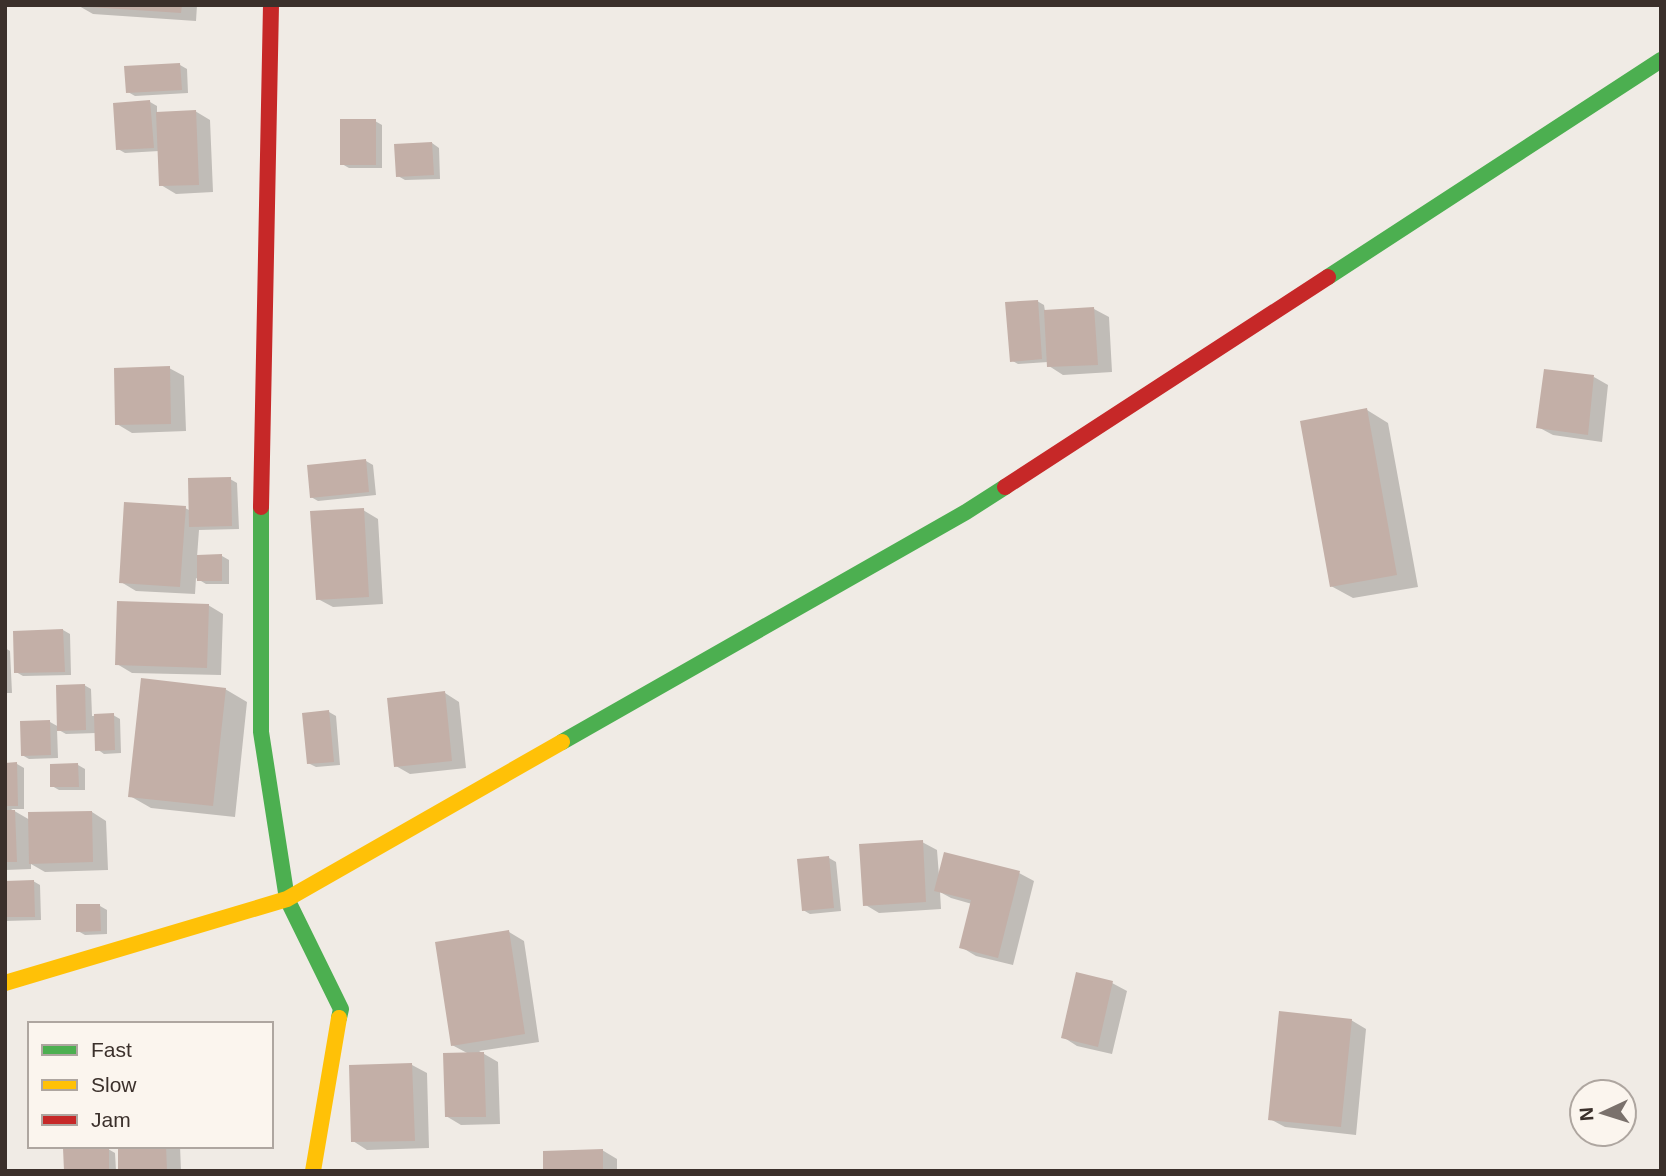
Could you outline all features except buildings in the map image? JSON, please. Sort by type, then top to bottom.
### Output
[{"type":"main road","points":[[271,5],[261,446],[261,732],[287,899],[341,1009],[313,1171]]},
{"type":"main road","points":[[5,983],[287,899],[966,512],[1661,60]]},
{"type":"traffic: fast","points":[[1328,277],[1661,60]]},
{"type":"traffic: fast","points":[[562,742],[966,512],[1005,487]]},
{"type":"traffic: fast","points":[[261,507],[261,732],[287,899],[341,1009],[339,1018]]},
{"type":"traffic: slow","points":[[5,983],[287,899],[562,742]]},
{"type":"traffic: slow","points":[[313,1171],[339,1018]]},
{"type":"traffic: jam","points":[[261,507],[271,5]]},
{"type":"traffic: jam","points":[[1005,487],[1328,277]]}]
